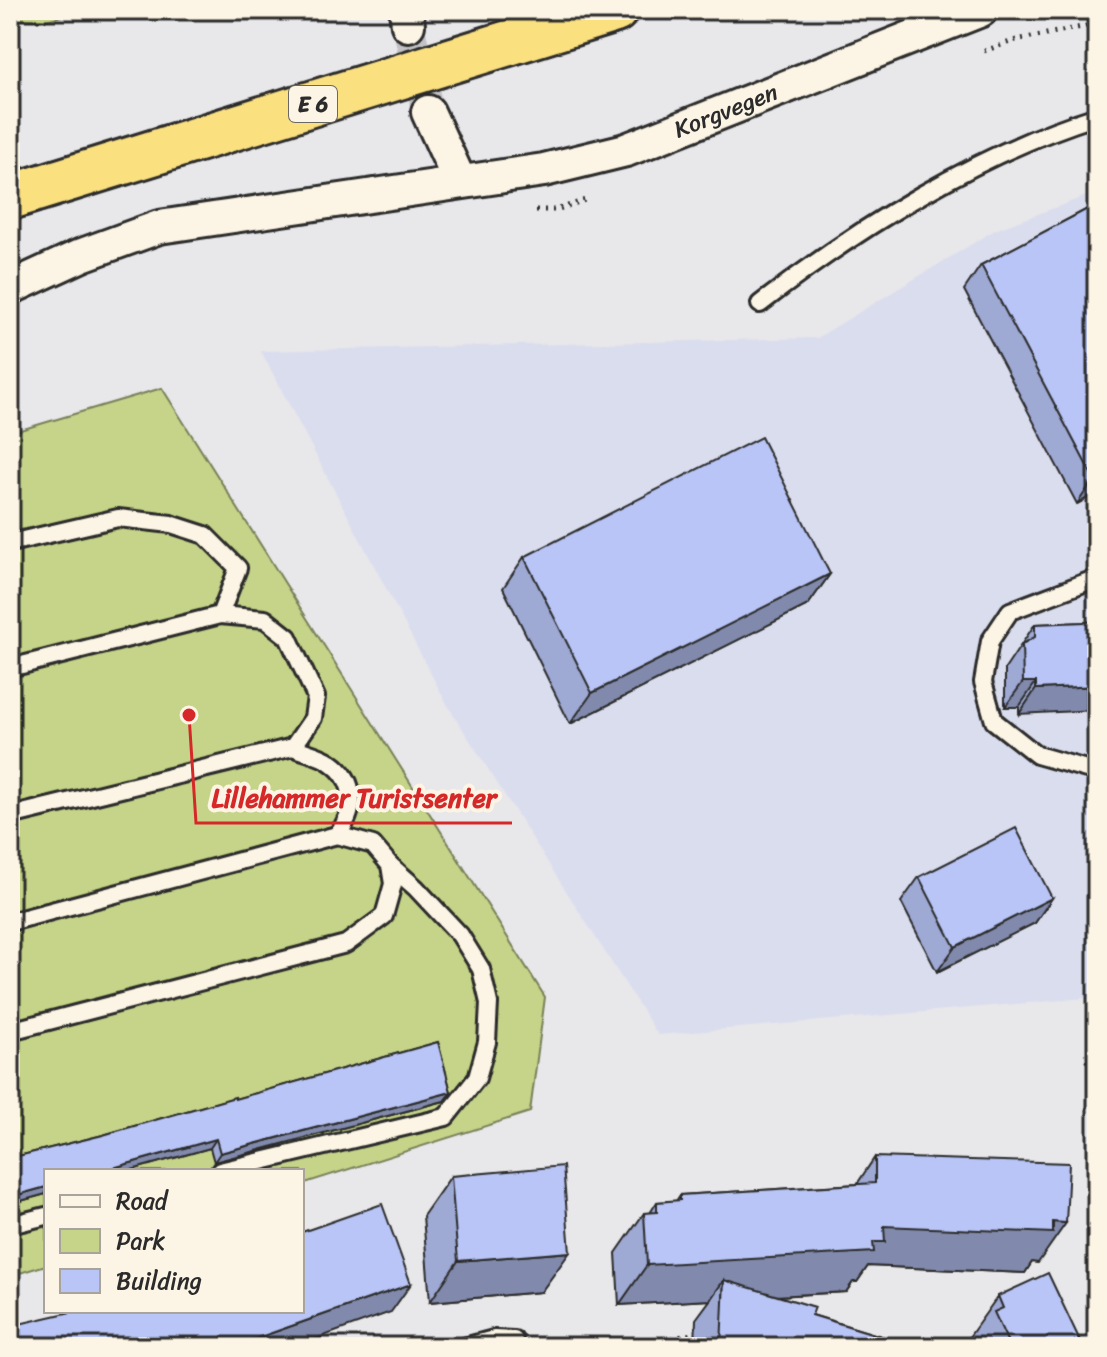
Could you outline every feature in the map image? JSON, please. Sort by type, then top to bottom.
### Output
[{"type":"highway","name":"E 6","points":[[10,197],[615,10]]},
{"type":"street","name":"Korgvegen","points":[[10,288],[82,255],[159,227],[544,170],[626,150],[981,10]]},
{"type":"street","points":[[428,112],[460,182]]},
{"type":"lane","points":[[760,304],[880,219],[998,155],[1097,116]]},
{"type":"lane","points":[[10,543],[118,518],[171,524],[205,535],[238,568],[220,615]]},
{"type":"lane","points":[[1097,578],[1010,611],[990,641],[983,682],[994,721],[1037,755],[1097,772]]},
{"type":"lane","points":[[10,668],[220,615],[265,619],[288,637],[316,697],[313,718],[293,747]]},
{"type":"lane","points":[[10,816],[293,747],[329,761],[347,779],[353,797],[347,822],[337,835]]},
{"type":"lane","points":[[10,922],[337,835],[373,845],[460,935],[481,969],[489,1003],[487,1042],[477,1078],[446,1117],[228,1169]]},
{"type":"lane","points":[[10,1031],[346,944],[384,916],[393,884],[390,865]]},
{"type":"lane","points":[[10,1225],[44,1216]]},
{"type":"lane","points":[[464,1347],[494,1339],[514,1340]]},
{"type":"path","points":[[633,1347],[704,1331]]},
{"type":"path","points":[[514,1340],[597,1347]]},
{"type":"shaded area","points":[[1097,192],[1097,997],[658,1035],[448,706],[261,351],[817,338],[995,230]]},
{"type":"green space","points":[[10,10],[84,10],[47,20],[10,19]]},
{"type":"green space","points":[[162,388],[545,997],[530,1112],[304,1183],[304,1169],[44,1169],[44,1266],[10,1276],[10,433]]},
{"type":"building","points":[[1097,204],[1097,477],[1094,479],[981,265]]},
{"type":"building","points":[[761,437],[830,574],[592,693],[524,557]]},
{"type":"building","points":[[1097,620],[1097,686],[1036,689],[1036,682],[1023,682],[1022,644],[1035,637],[1035,624]]},
{"type":"building","points":[[1016,828],[1052,898],[955,947],[919,877]]},
{"type":"building","points":[[438,1042],[451,1092],[220,1153],[216,1139],[109,1169],[44,1169],[44,1188],[10,1197],[10,1158]]},
{"type":"building","points":[[875,1157],[1069,1163],[1066,1223],[1053,1222],[1053,1233],[884,1226],[885,1242],[873,1242],[874,1252],[647,1265],[644,1213],[657,1212],[657,1202],[680,1200],[680,1195],[875,1183]]},
{"type":"building","points":[[563,1166],[570,1252],[458,1261],[451,1176]]},
{"type":"building","points":[[382,1204],[411,1284],[232,1347],[10,1347],[10,1326],[66,1313],[304,1313],[304,1231]]},
{"type":"building","points":[[1048,1273],[1083,1347],[1010,1347],[994,1312],[1003,1308],[998,1296]]},
{"type":"building","points":[[724,1280],[815,1307],[812,1315],[917,1347],[721,1347]]},
{"type":"tunnel","points":[[408,25],[428,112]]},
{"type":"place","name":"Lillehammer Turistsenter","points":[[189,715]]}]
